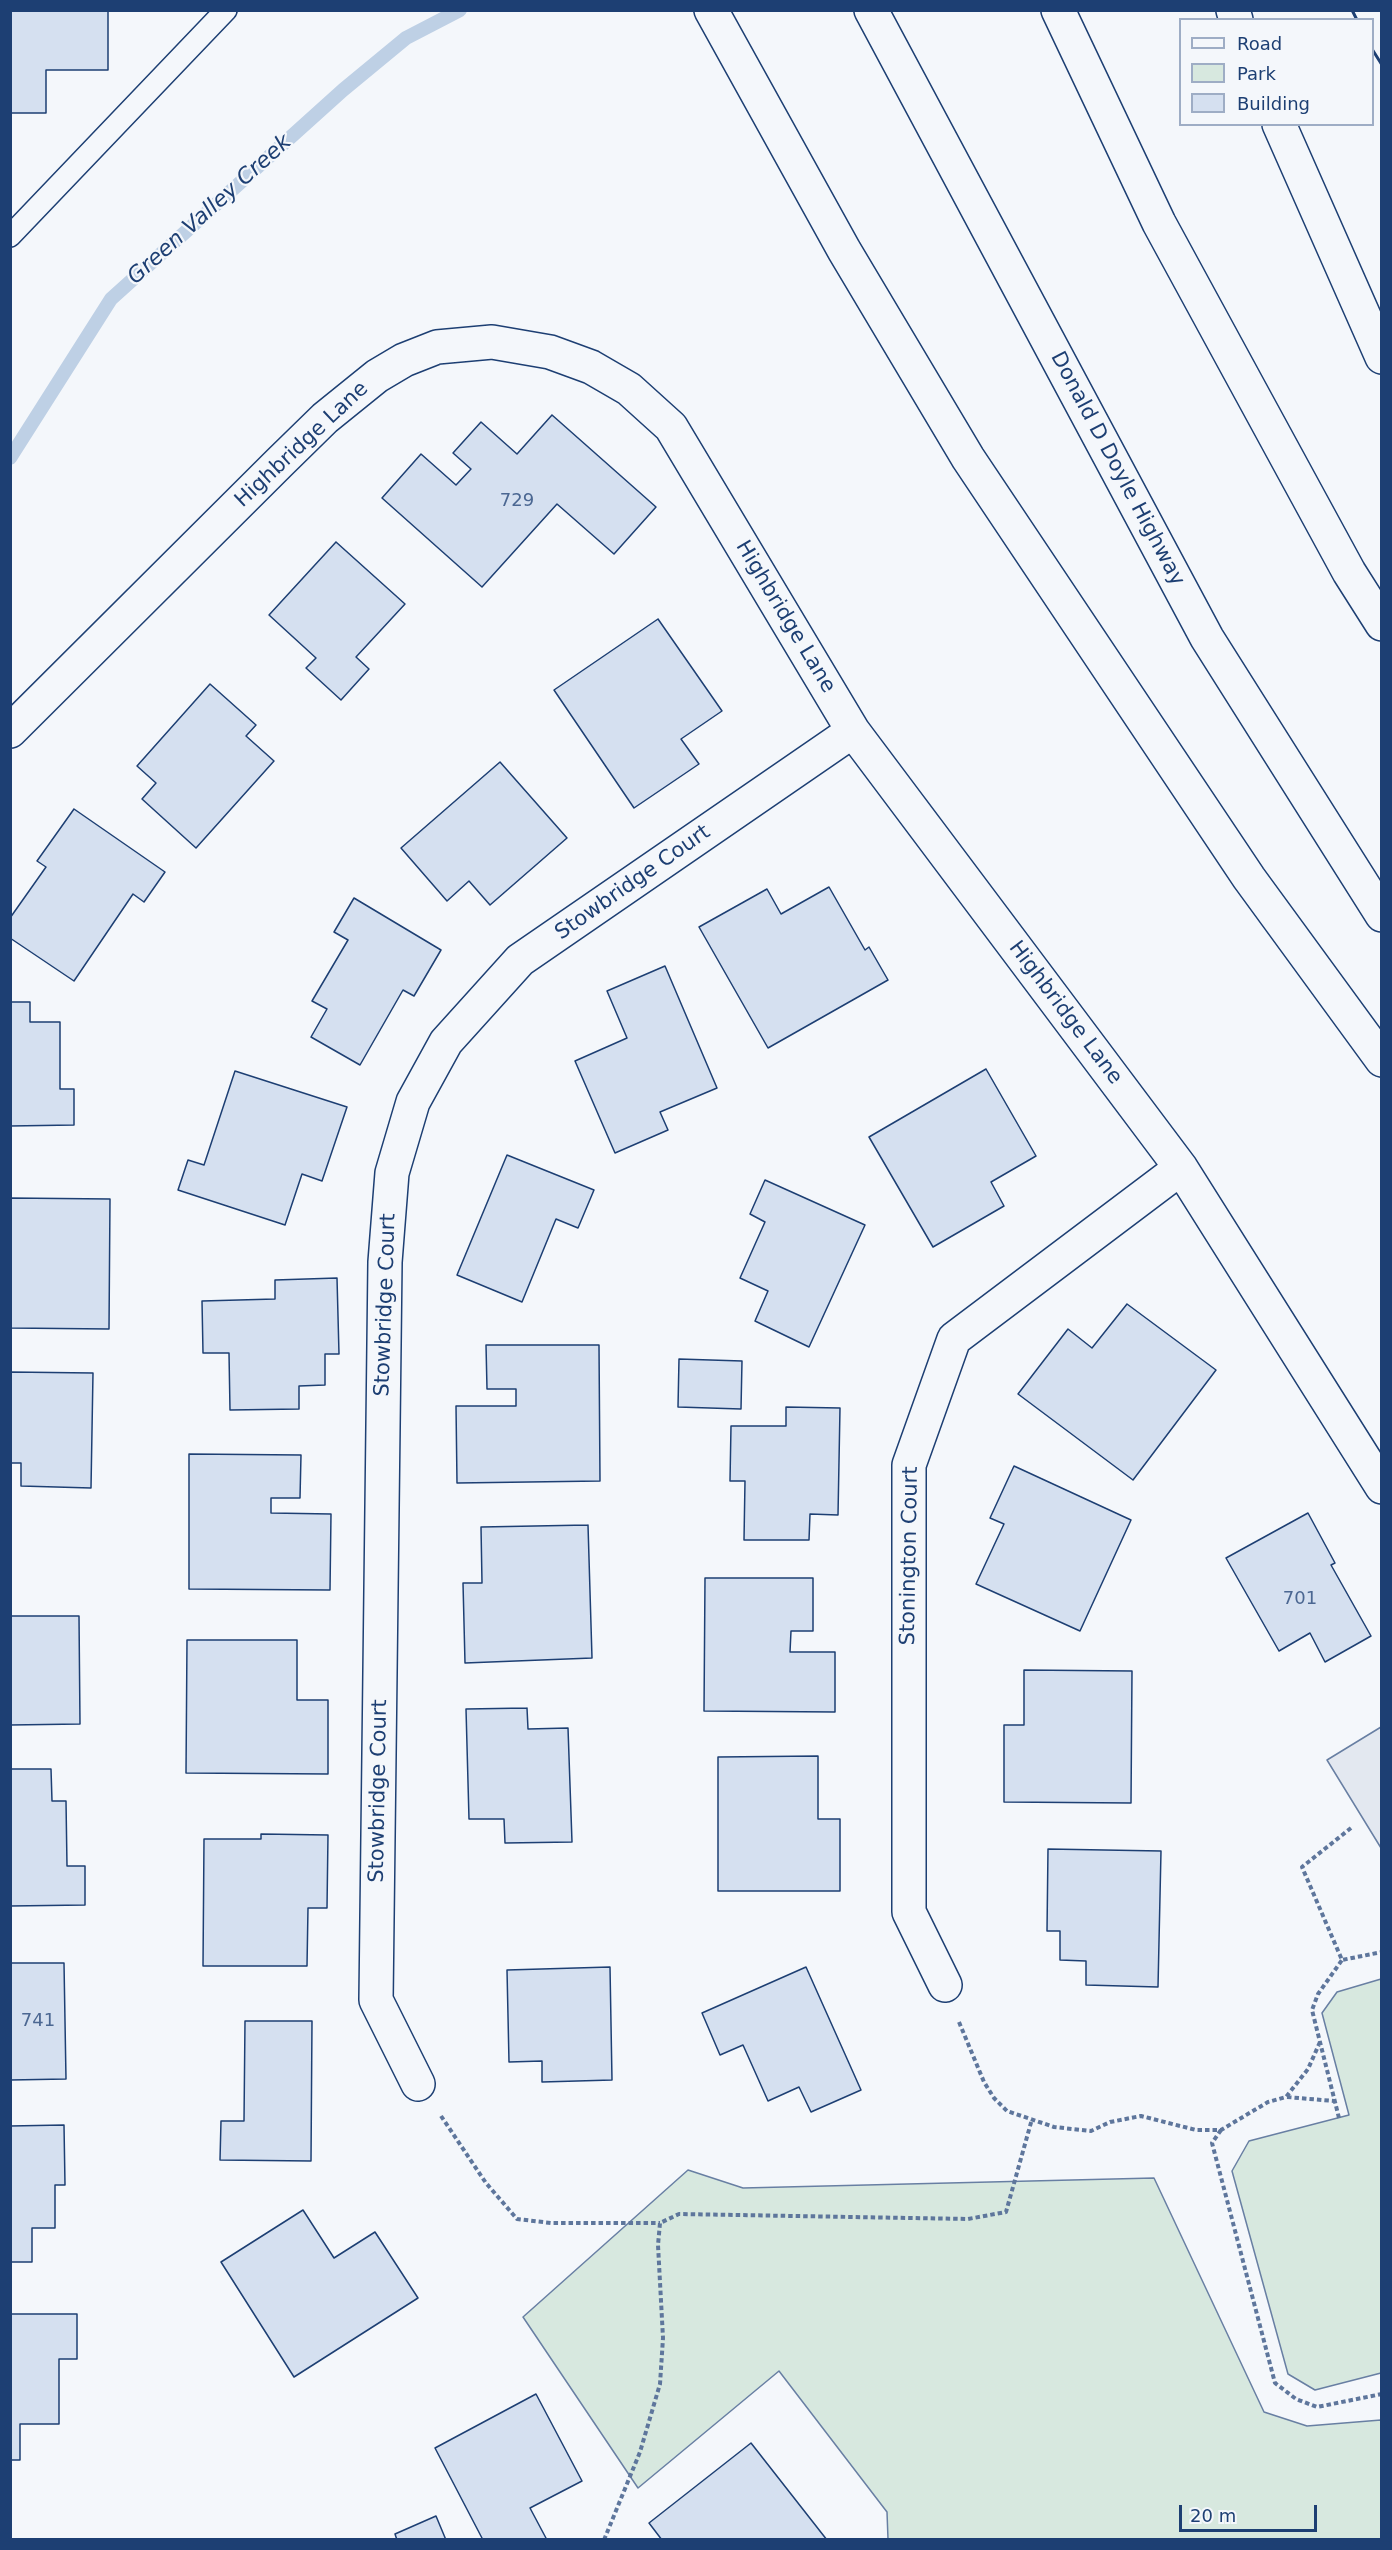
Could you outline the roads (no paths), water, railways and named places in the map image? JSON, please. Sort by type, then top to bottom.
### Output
[{"type":"main road","points":[[711,10],[844,250],[969,458],[1249,878],[1382,1060]]},
{"type":"main road","name":"Donald D Doyle Highway","points":[[871,10],[1207,638],[1382,915]]},
{"type":"main road","points":[[1058,10],[1159,223],[1349,572],[1382,624]]},
{"type":"main road","points":[[1280,126],[1382,357]]},
{"type":"main road","name":"Highbridge Lane","points":[[10,731],[279,463],[351,397],[395,366],[436,347],[492,342],[550,352],[591,367],[629,389],[671,427],[853,731],[1181,1168],[1382,1487]]},
{"type":"main road","name":"Stowbridge Court","points":[[418,2084],[376,2000],[385,1262],[392,1173],[413,1102],[446,1042],[520,960],[853,731]]},
{"type":"main road","name":"Stonington Court","points":[[945,1985],[909,1912],[909,1465],[954,1339],[1181,1168]]},
{"type":"lane","points":[[10,236],[226,10]]},
{"type":"waterway","name":"Green Valley Creek","points":[[10,458],[111,299],[343,90],[406,38],[460,10]]}]
